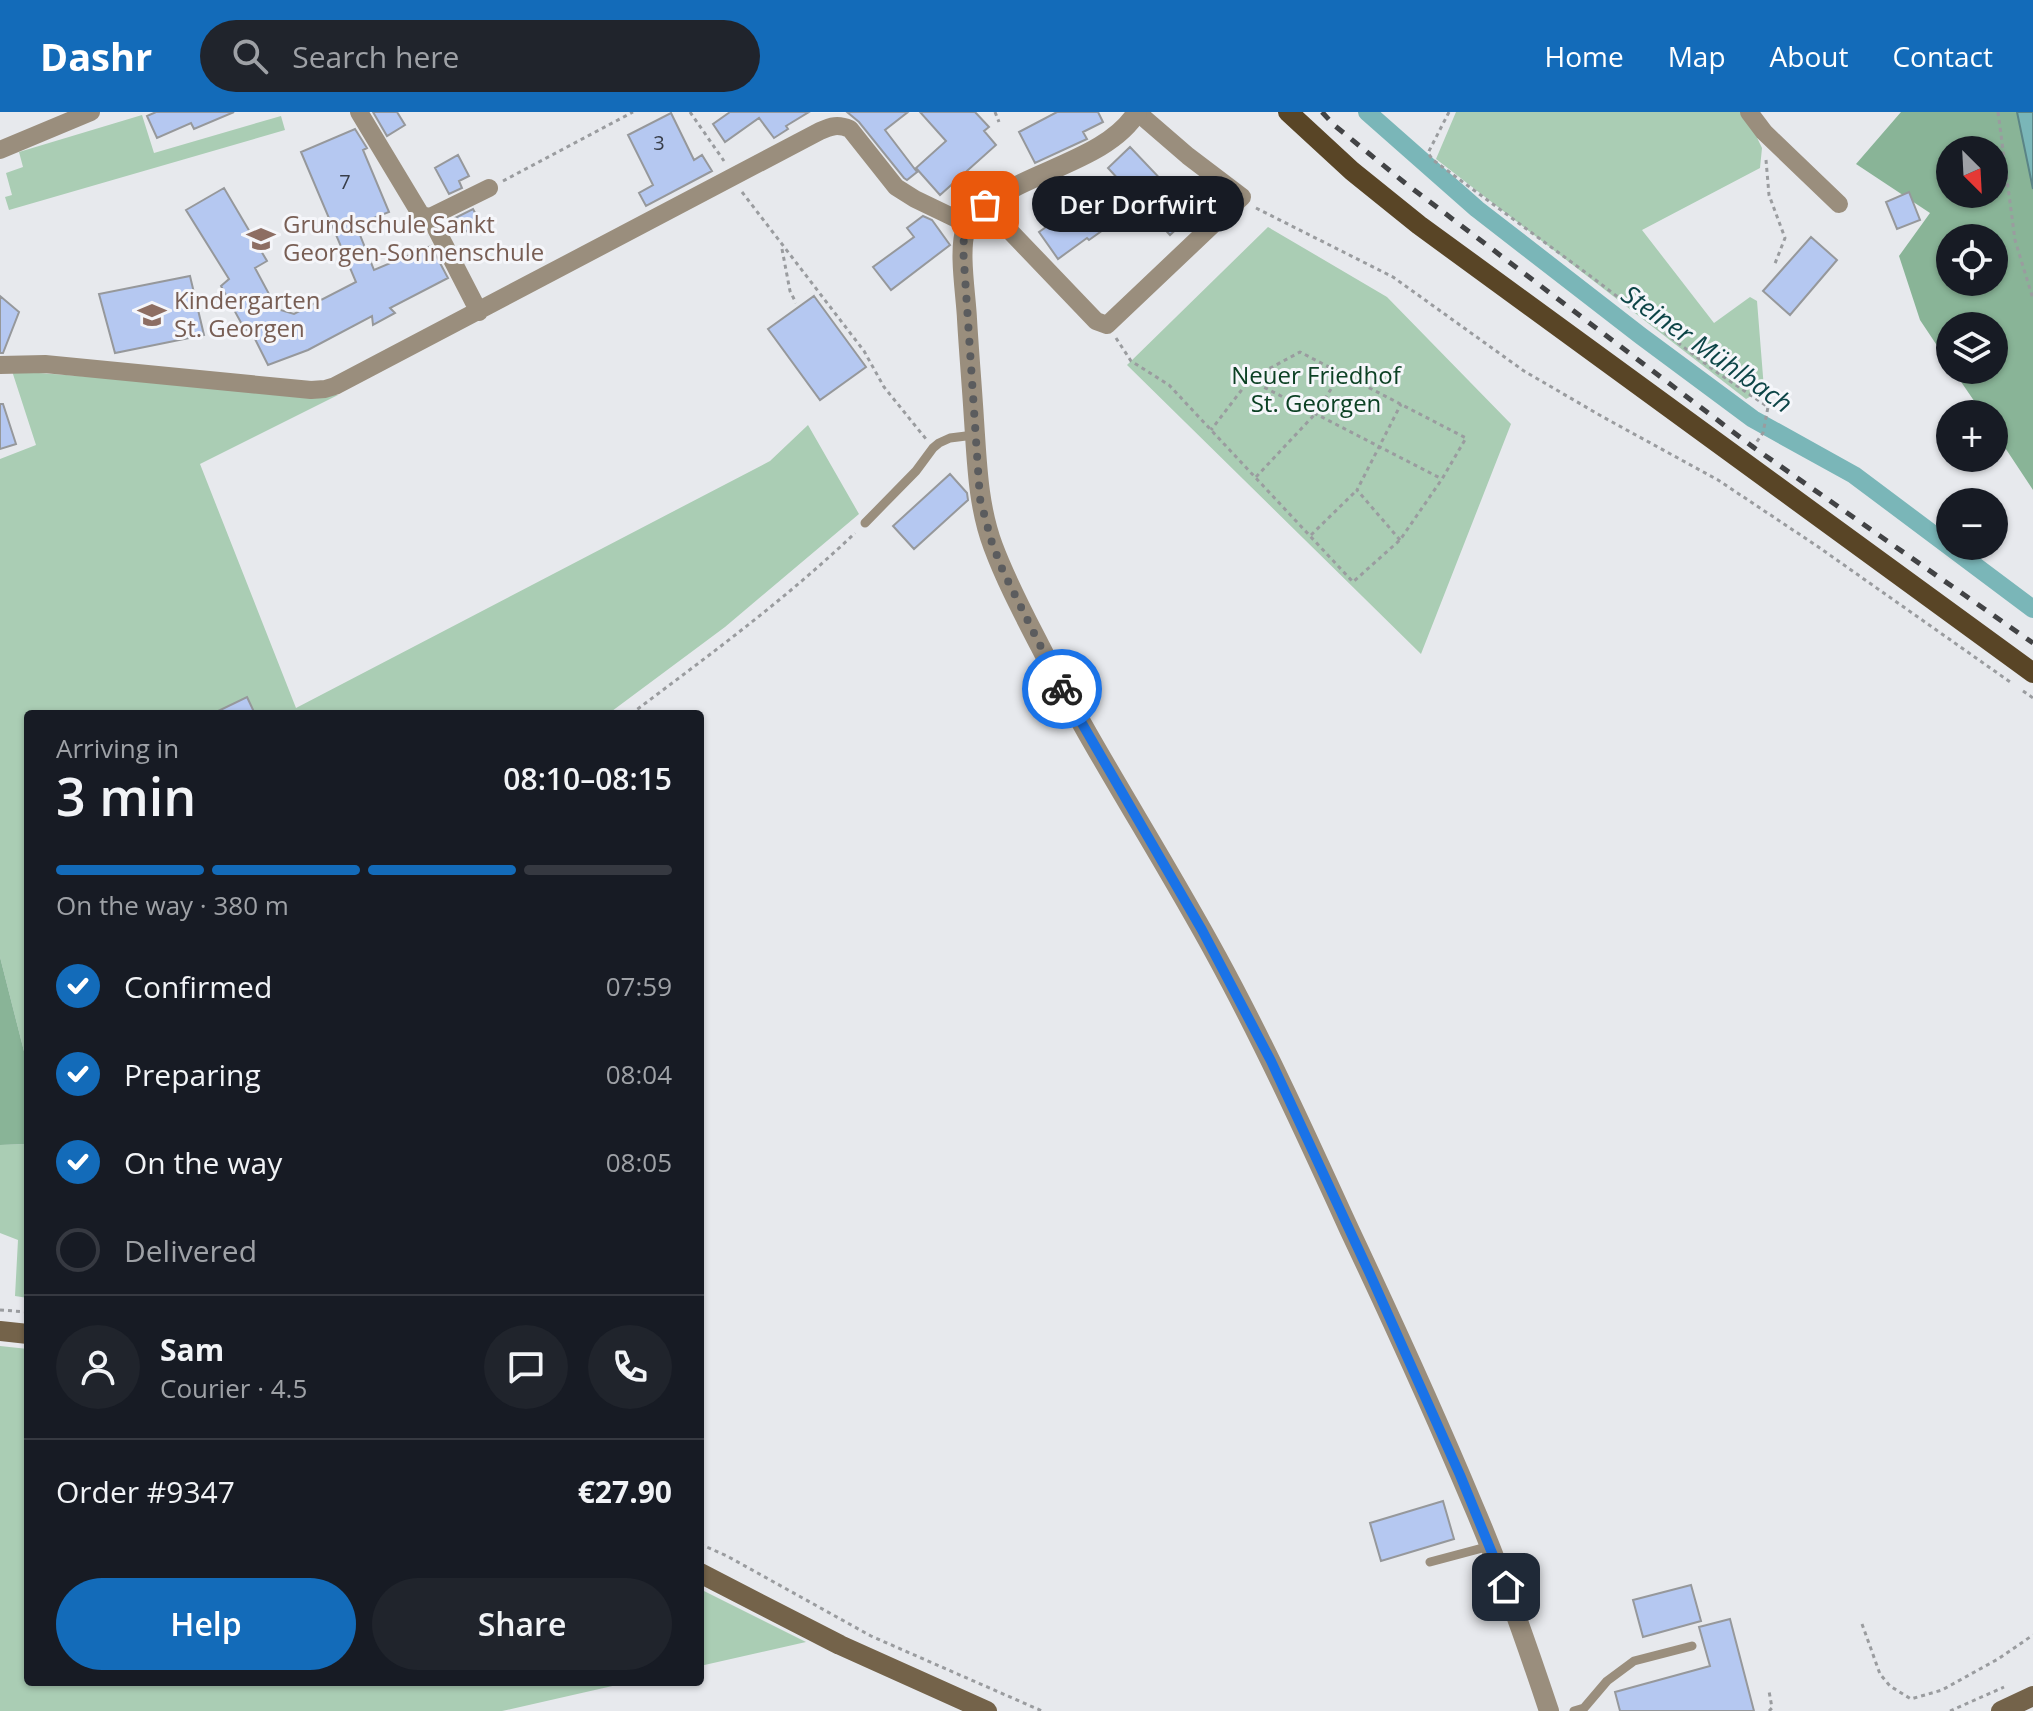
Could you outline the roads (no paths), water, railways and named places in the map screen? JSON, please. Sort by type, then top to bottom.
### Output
[{"type":"main road","points":[[1288,112],[1352,171],[1419,225],[2033,673]]},
{"type":"main road","points":[[0,1331],[24,1334]]},
{"type":"main road","points":[[704,1575],[840,1645],[987,1711]]},
{"type":"main road","points":[[2001,1711],[2033,1696]]},
{"type":"street","points":[[0,150],[91,112]]},
{"type":"street","points":[[359,112],[421,215],[430,217],[489,188]]},
{"type":"street","points":[[985,205],[1096,321],[1107,325],[1242,197],[1137,112],[1125,128],[1094,149],[1024,181],[985,205],[972,217],[967,224],[963,247],[980,499],[992,543],[1015,598],[1064,694],[1202,930],[1261,1042],[1369,1272],[1473,1503],[1520,1624],[1549,1711]]},
{"type":"street","points":[[1749,112],[1764,132],[1839,204]]},
{"type":"street","points":[[0,365],[45,364],[325,389],[479,312],[842,119],[896,187],[967,224]]},
{"type":"street","points":[[430,217],[479,312]]},
{"type":"lane","points":[[865,523],[916,471],[933,448],[950,438],[975,435]]},
{"type":"lane","points":[[1430,1562],[1490,1546]]},
{"type":"lane","points":[[1574,1711],[1584,1708],[1607,1681],[1634,1661],[1692,1646]]},
{"type":"water","points":[[2017,112],[2033,112],[2033,189]]},
{"type":"waterway","name":"Steiner Mühlbach","points":[[1367,112],[1477,209],[1641,336],[1753,419],[1854,475],[2033,609]]},
{"type":"railway","points":[[1322,112],[1405,183],[1753,447],[2033,643]]},
{"type":"place","name":"Der Dorfwirt","points":[[985,205]]},
{"type":"place","name":"Grundschule Sankt Georgen-Sonnenschule","points":[[261,239]]},
{"type":"place","name":"Kindergarten St. Georgen","points":[[152,315]]},
{"type":"park label","name":"Neuer Friedhof St. Georgen","points":[[1316,390]]}]
